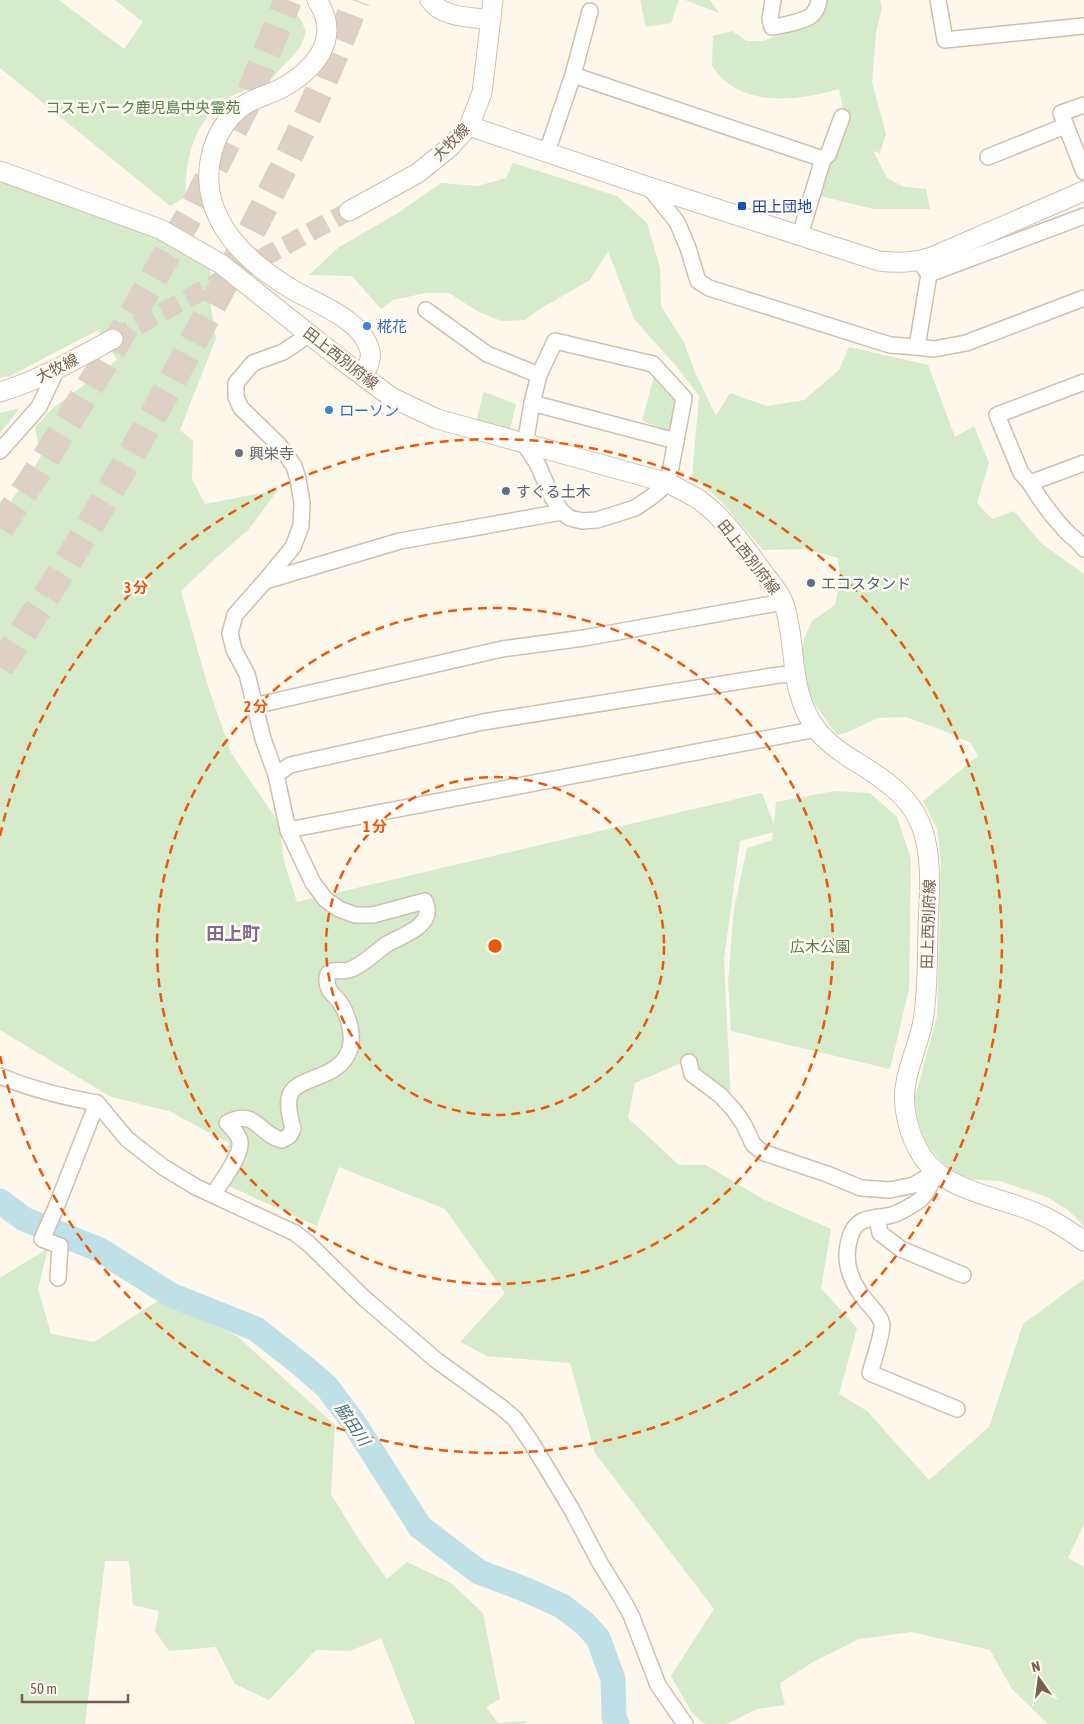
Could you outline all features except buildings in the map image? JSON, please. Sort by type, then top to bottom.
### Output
[{"type":"street","points":[[317,0],[326,18],[328,28],[326,43],[319,56],[294,81],[240,107],[230,118],[220,132],[209,161],[209,187],[216,212],[227,233],[248,257],[265,272],[345,319],[366,340],[370,351],[370,359],[363,376]]},
{"type":"street","points":[[430,0],[433,5],[445,12],[491,20]]},
{"type":"street","name":"大牧線","points":[[349,211],[418,173],[450,147],[469,126],[482,93],[493,0]]},
{"type":"street","points":[[773,0],[770,19],[772,27],[811,16],[818,7],[819,0]]},
{"type":"street","points":[[938,0],[945,40],[1084,26]]},
{"type":"street","points":[[546,152],[573,75],[590,11]]},
{"type":"street","points":[[573,75],[824,159]]},
{"type":"street","points":[[1084,105],[1061,113],[1084,172]]},
{"type":"street","points":[[800,235],[824,159],[828,155],[842,117]]},
{"type":"street","points":[[469,126],[879,261],[902,263],[924,268],[1084,216]]},
{"type":"street","points":[[988,157],[1066,126]]},
{"type":"street","name":"田上西別府線","points":[[0,171],[160,229],[221,264],[391,397],[436,420],[668,483],[699,500],[721,520],[743,545],[784,602],[794,674],[803,705],[817,729],[836,749],[900,791],[915,811],[924,834],[930,865],[926,988],[923,1021],[905,1084],[905,1112],[913,1139],[924,1158],[937,1171],[967,1190],[1013,1203],[1036,1212],[1084,1241]]},
{"type":"street","points":[[649,186],[676,222],[688,248],[698,281],[709,288],[890,344],[934,349],[966,343],[1084,298]]},
{"type":"street","points":[[918,347],[924,268],[943,252],[1084,191]]},
{"type":"street","points":[[426,310],[487,354],[539,375]]},
{"type":"street","points":[[213,1195],[238,1152],[240,1142],[236,1133],[227,1123],[235,1118],[251,1119],[273,1138],[282,1140],[293,1129],[288,1100],[291,1092],[296,1086],[329,1074],[345,1059],[351,1048],[351,1036],[344,1009],[328,989],[328,974],[331,971],[348,970],[365,961],[386,945],[421,924],[428,911],[425,900],[373,915],[355,915],[339,909],[326,900],[314,883],[288,830],[276,775],[263,739],[247,674],[234,650],[230,633],[235,615],[293,547],[301,526],[302,503],[294,466],[279,445],[241,408],[236,397],[236,383],[253,363],[283,352],[310,334]]},
{"type":"street","name":"大牧線","points":[[0,392],[24,385],[113,339]]},
{"type":"street","points":[[555,341],[653,364],[684,398],[668,483],[635,508],[597,520],[582,521],[570,518],[562,512],[552,497],[537,463],[525,444],[532,404],[539,375],[555,341]]},
{"type":"street","points":[[0,451],[39,408],[57,369]]},
{"type":"street","points":[[1083,545],[1066,531],[1040,500],[1030,482],[1021,473],[997,415],[1084,382]]},
{"type":"street","points":[[532,404],[676,441]]},
{"type":"street","points":[[1030,482],[1084,463]]},
{"type":"street","points":[[265,581],[400,541],[562,512]]},
{"type":"street","points":[[254,706],[502,649],[584,638],[784,602]]},
{"type":"street","points":[[276,775],[290,765],[483,722],[779,674],[794,674]]},
{"type":"street","points":[[288,830],[817,729]]},
{"type":"street","points":[[689,1062],[692,1074],[720,1095],[733,1109],[743,1123],[753,1144],[762,1152],[861,1188],[890,1190],[914,1185],[937,1171]]},
{"type":"street","points":[[0,1076],[64,1098],[97,1103],[127,1139],[163,1167],[213,1195],[295,1233],[309,1244],[364,1298],[436,1360],[515,1419],[542,1459],[600,1563],[622,1596],[658,1685],[685,1724]]},
{"type":"street","points":[[58,1278],[60,1246],[42,1239],[97,1103]]},
{"type":"street","points":[[937,1171],[923,1197],[894,1214],[859,1221],[852,1231],[847,1251],[847,1264],[851,1280],[878,1315],[882,1325],[870,1372],[958,1409]]},
{"type":"street","points":[[877,1217],[880,1233],[900,1249],[963,1275]]},
{"type":"green space","name":"コスモパーク鹿児島中央霊苑","points":[[0,0],[59,0],[124,49],[143,22],[115,0],[285,0],[301,20],[306,31],[302,43],[296,52],[273,77],[225,100],[206,119],[193,143],[189,156],[186,197],[170,206],[0,68]]},
{"type":"green space","points":[[640,0],[679,0],[671,23],[646,27]]},
{"type":"green space","points":[[685,0],[710,0],[719,13]]},
{"type":"green space","points":[[825,0],[880,0],[882,8],[876,32],[872,82],[886,134],[880,153],[873,151],[887,178],[904,187],[926,189],[930,209],[874,209],[820,196],[845,119],[839,89],[796,98],[766,98],[751,95],[738,89],[723,80],[712,66],[713,36],[732,31],[747,41],[763,41],[815,21]]},
{"type":"green space","points":[[513,163],[617,196],[647,223],[660,268],[661,306],[684,342],[695,372],[716,416],[730,393],[767,406],[804,400],[839,370],[849,347],[928,365],[955,437],[974,426],[989,463],[977,503],[992,519],[1014,511],[1041,543],[1084,574],[1084,1226],[1068,1210],[1047,1197],[1000,1181],[964,1179],[943,1163],[925,1143],[918,1121],[915,1098],[937,1016],[941,862],[937,829],[923,801],[978,756],[971,743],[906,717],[878,718],[846,733],[837,735],[811,699],[801,663],[804,639],[812,621],[835,605],[840,579],[838,558],[805,549],[763,550],[718,498],[692,477],[699,396],[677,367],[634,319],[608,251],[590,280],[538,310],[525,320],[501,321],[477,311],[449,293],[426,293],[393,300],[381,309],[352,276],[309,275],[339,247],[398,213],[441,183],[478,186],[506,178]]},
{"type":"green space","name":"広木公園","points":[[0,182],[162,238],[211,267],[209,296],[216,338],[180,430],[193,441],[192,479],[205,504],[278,490],[248,530],[181,591],[206,680],[231,753],[279,823],[284,861],[297,902],[762,793],[774,825],[776,802],[834,791],[870,793],[897,817],[911,859],[909,989],[890,1069],[731,1031],[728,982],[734,909],[747,848],[772,840],[773,832],[740,841],[724,959],[731,1105],[683,1062],[635,1083],[628,1118],[679,1165],[706,1165],[763,1199],[831,1229],[821,1288],[857,1328],[839,1394],[867,1411],[929,1480],[989,1427],[1023,1324],[1084,1279],[1084,1524],[1068,1558],[1084,1567],[1084,1724],[1048,1724],[1012,1689],[990,1650],[912,1632],[859,1639],[813,1662],[780,1683],[785,1705],[757,1709],[727,1724],[705,1724],[692,1713],[671,1676],[714,1609],[595,1453],[570,1363],[487,1356],[460,1342],[505,1293],[445,1209],[339,1167],[317,1226],[220,1182],[229,1143],[169,1111],[111,1097],[0,1030],[0,517],[41,457],[35,427],[53,408],[117,360],[98,330],[10,376],[0,378]]},
{"type":"green space","points":[[654,377],[676,402],[670,431],[642,421]]},
{"type":"green space","points":[[484,392],[516,404],[510,430],[476,421]]},
{"type":"green space","points":[[20,408],[0,433],[0,413]]},
{"type":"green space","points":[[48,1248],[38,1289],[51,1334],[94,1342],[158,1301],[237,1336],[335,1425],[331,1494],[361,1543],[387,1579],[407,1562],[451,1583],[483,1613],[500,1699],[486,1707],[498,1723],[527,1721],[524,1724],[415,1724],[381,1638],[350,1651],[316,1650],[269,1700],[235,1684],[216,1647],[169,1651],[155,1631],[159,1611],[133,1605],[129,1561],[105,1561],[85,1724],[0,1724],[0,1278]]},
{"type":"waterway","name":"脇田川","points":[[0,1201],[24,1219],[100,1250],[171,1295],[256,1329],[303,1366],[327,1387],[354,1423],[420,1527],[479,1572],[562,1606],[584,1623],[598,1638],[613,1679],[614,1717],[617,1724]]},
{"type":"tunnel","points":[[0,528],[108,357],[192,211],[244,109],[288,0]]},
{"type":"tunnel","points":[[0,667],[84,534],[137,444],[187,352],[289,156],[341,40],[356,0]]},
{"type":"tunnel","points":[[113,339],[349,211]]},
{"type":"place","name":"田上団地","points":[[742,206]]},
{"type":"place","name":"椛花","points":[[367,326]]},
{"type":"place","name":"ローソン","points":[[329,410]]},
{"type":"place","name":"興栄寺","points":[[239,453]]},
{"type":"place","name":"すぐる土木","points":[[506,491]]},
{"type":"place","name":"エコスタンド","points":[[811,583]]},
{"type":"district","name":"田上町","points":[[233,933]]}]
